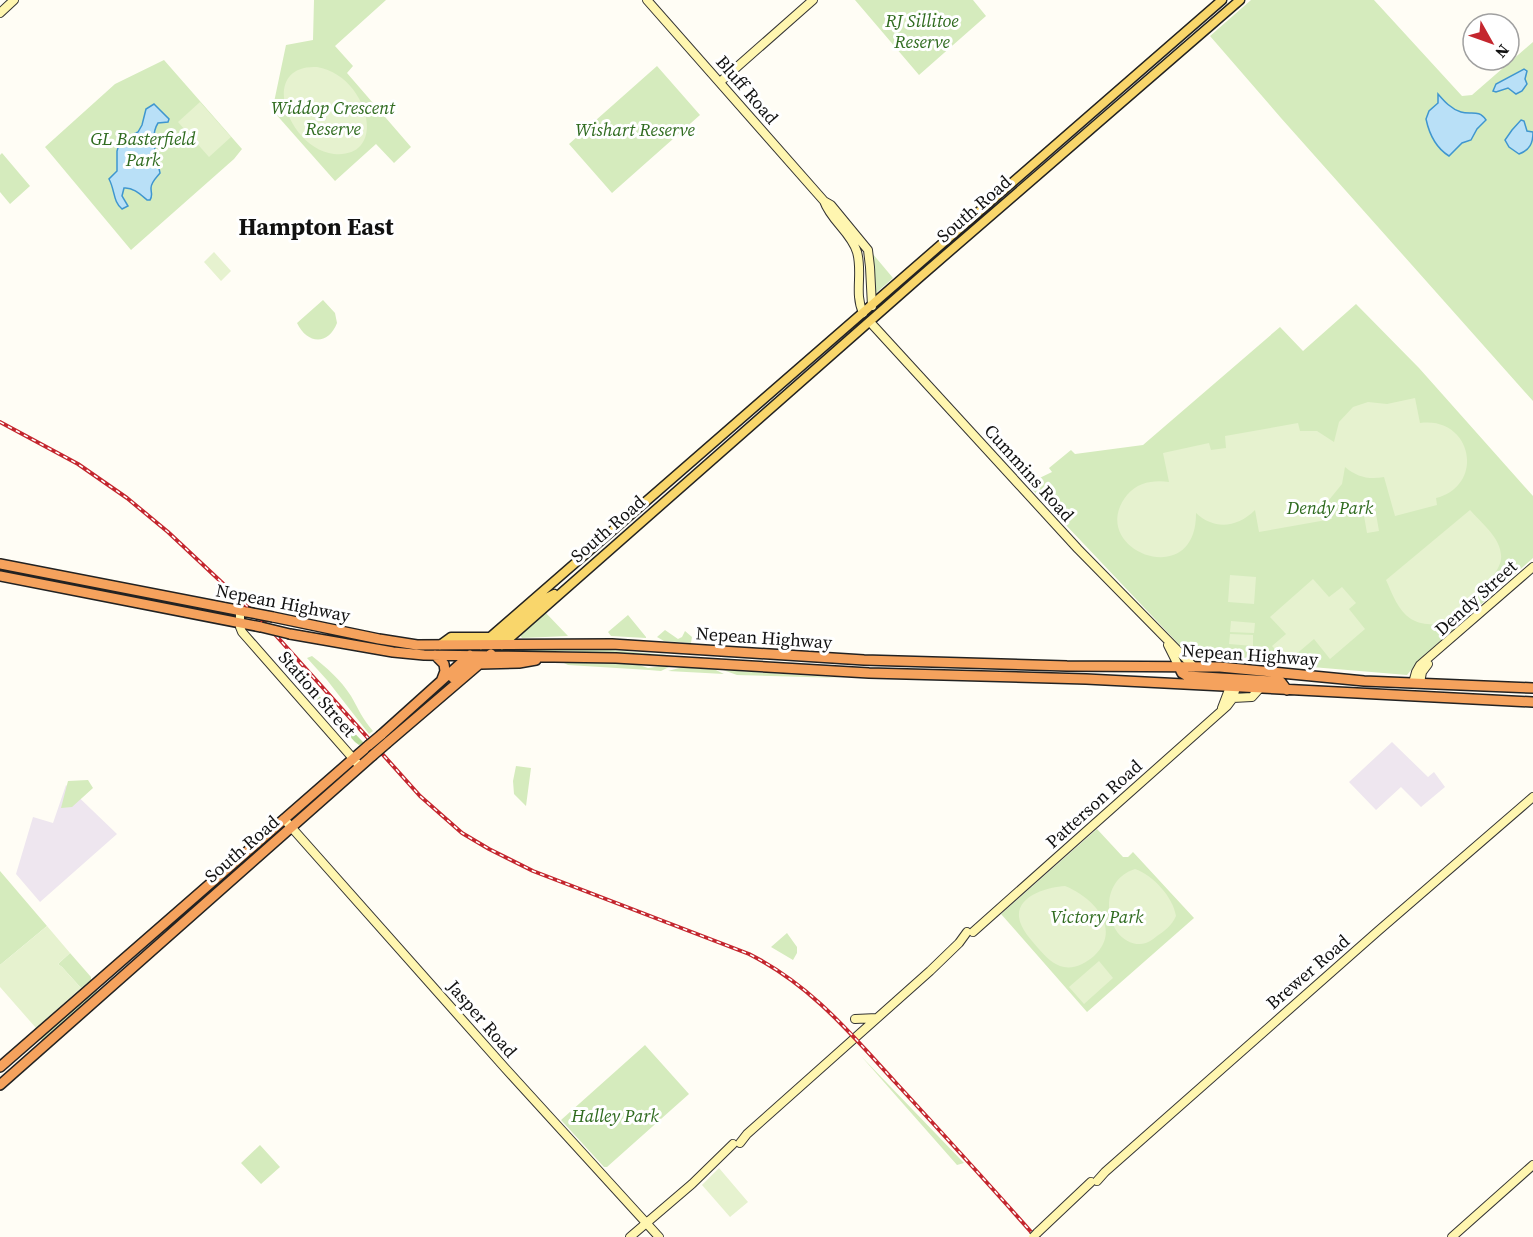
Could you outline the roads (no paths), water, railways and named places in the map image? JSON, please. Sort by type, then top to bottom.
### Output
[{"type":"highway","name":"Nepean Highway","points":[[0,564],[417,645],[488,642],[502,645],[612,644],[827,658],[975,664],[1194,667],[1260,688],[1533,702]]},
{"type":"highway","name":"Nepean Highway","points":[[0,576],[290,634],[393,652],[476,659],[490,656],[547,657],[862,673],[1162,683],[1235,680],[1387,682],[1533,688]]},
{"type":"highway","points":[[222,620],[224,608]]},
{"type":"highway","points":[[425,695],[448,681],[476,659],[488,642]]},
{"type":"highway","name":"South Road","points":[[490,656],[502,645]]},
{"type":"highway","points":[[673,662],[675,649]]},
{"type":"highway","points":[[435,656],[444,664],[442,679]]},
{"type":"highway","points":[[476,659],[523,663],[547,657]]},
{"type":"highway","name":"South Road","points":[[0,1067],[284,819],[357,762],[372,756],[476,659]]},
{"type":"highway","name":"South Road","points":[[0,1085],[292,827],[357,762],[365,748],[442,679],[476,659]]},
{"type":"highway","points":[[975,664],[975,676]]},
{"type":"highway","points":[[1151,666],[1161,674],[1162,683]]},
{"type":"highway","points":[[1179,667],[1187,676],[1281,682],[1287,690]]},
{"type":"highway","points":[[1387,682],[1397,687],[1399,696]]},
{"type":"highway","points":[[1417,683],[1417,697]]},
{"type":"highway","points":[[1446,685],[1446,692],[1450,698]]},
{"type":"highway","points":[[138,947],[149,953]]},
{"type":"highway","points":[[34,1038],[42,1047]]},
{"type":"main road","points":[[0,13],[14,0]]},
{"type":"main road","name":"Bluff Road","points":[[647,0],[866,247],[870,259],[872,306]]},
{"type":"main road","points":[[720,82],[813,0]]},
{"type":"main road","name":"South Road","points":[[541,598],[601,540],[1222,0]]},
{"type":"main road","name":"South Road","points":[[502,645],[1239,0]]},
{"type":"main road","points":[[1084,120],[1092,129]]},
{"type":"main road","name":"Bluff Road","points":[[824,201],[826,209],[849,236],[857,251],[858,294],[863,313]]},
{"type":"main road","points":[[945,242],[952,250]]},
{"type":"main road","points":[[895,286],[902,293]]},
{"type":"main road","points":[[872,306],[872,322]]},
{"type":"main road","points":[[863,313],[872,322]]},
{"type":"main road","name":"Cummins Road","points":[[872,322],[1032,499],[1164,639],[1194,667]]},
{"type":"main road","points":[[730,430],[737,438]]},
{"type":"main road","points":[[601,540],[609,549]]},
{"type":"main road","name":"Dendy Street","points":[[1417,683],[1414,676],[1419,666],[1438,652],[1533,567]]},
{"type":"main road","points":[[488,642],[541,598],[563,591]]},
{"type":"main road","points":[[243,624],[244,611]]},
{"type":"main road","name":"Station Street","points":[[243,624],[241,630],[357,762]]},
{"type":"main road","name":"Cummins Road","points":[[1164,639],[1179,667]]},
{"type":"main road","name":"Patterson Road","points":[[630,1237],[737,1144],[970,932],[986,921],[1222,711],[1233,698],[1235,680]]},
{"type":"main road","name":"Patterson Road","points":[[1222,711],[1235,680]]},
{"type":"main road","points":[[1233,698],[1252,697],[1260,688]]},
{"type":"main road","name":"Brewer Road","points":[[1035,1235],[1370,937],[1533,797]]},
{"type":"main road","name":"Jasper Road","points":[[284,819],[659,1237]]},
{"type":"main road","points":[[855,1019],[877,1018]]},
{"type":"main road","points":[[1452,1237],[1533,1165]]},
{"type":"water","points":[[1521,71],[1527,71],[1525,79],[1527,84],[1522,91],[1516,94],[1508,88],[1493,91],[1496,84]]},
{"type":"water","points":[[1438,94],[1454,109],[1465,113],[1478,113],[1486,120],[1471,140],[1462,143],[1449,156],[1434,140],[1426,119],[1429,111],[1438,103]]},
{"type":"water","points":[[154,104],[169,119],[168,122],[158,123],[154,135],[154,148],[160,173],[152,184],[150,200],[134,190],[124,188],[122,196],[128,206],[122,209],[117,203],[109,179],[117,171],[117,151],[120,141],[138,132],[146,109]]},
{"type":"water","points":[[1521,120],[1524,121],[1527,131],[1533,132],[1533,136],[1528,148],[1519,154],[1509,147],[1505,140]]},
{"type":"railway","points":[[0,422],[78,464],[127,498],[168,532],[263,621],[420,796],[462,833],[533,871],[749,954],[792,981],[846,1029],[1032,1233]]},
{"type":"district","name":"Hampton East","points":[[316,227]]},
{"type":"park label","name":"RJ Sillitoe Reserve","points":[[922,31]]},
{"type":"park label","name":"Widdop Crescent Reserve","points":[[333,118]]},
{"type":"park label","name":"Wishart Reserve","points":[[635,130]]},
{"type":"park label","name":"GL Basterfield Park","points":[[143,149]]},
{"type":"park label","name":"Dendy Park","points":[[1330,508]]},
{"type":"park label","name":"Victory Park","points":[[1097,917]]},
{"type":"park label","name":"Halley Park","points":[[615,1116]]}]
